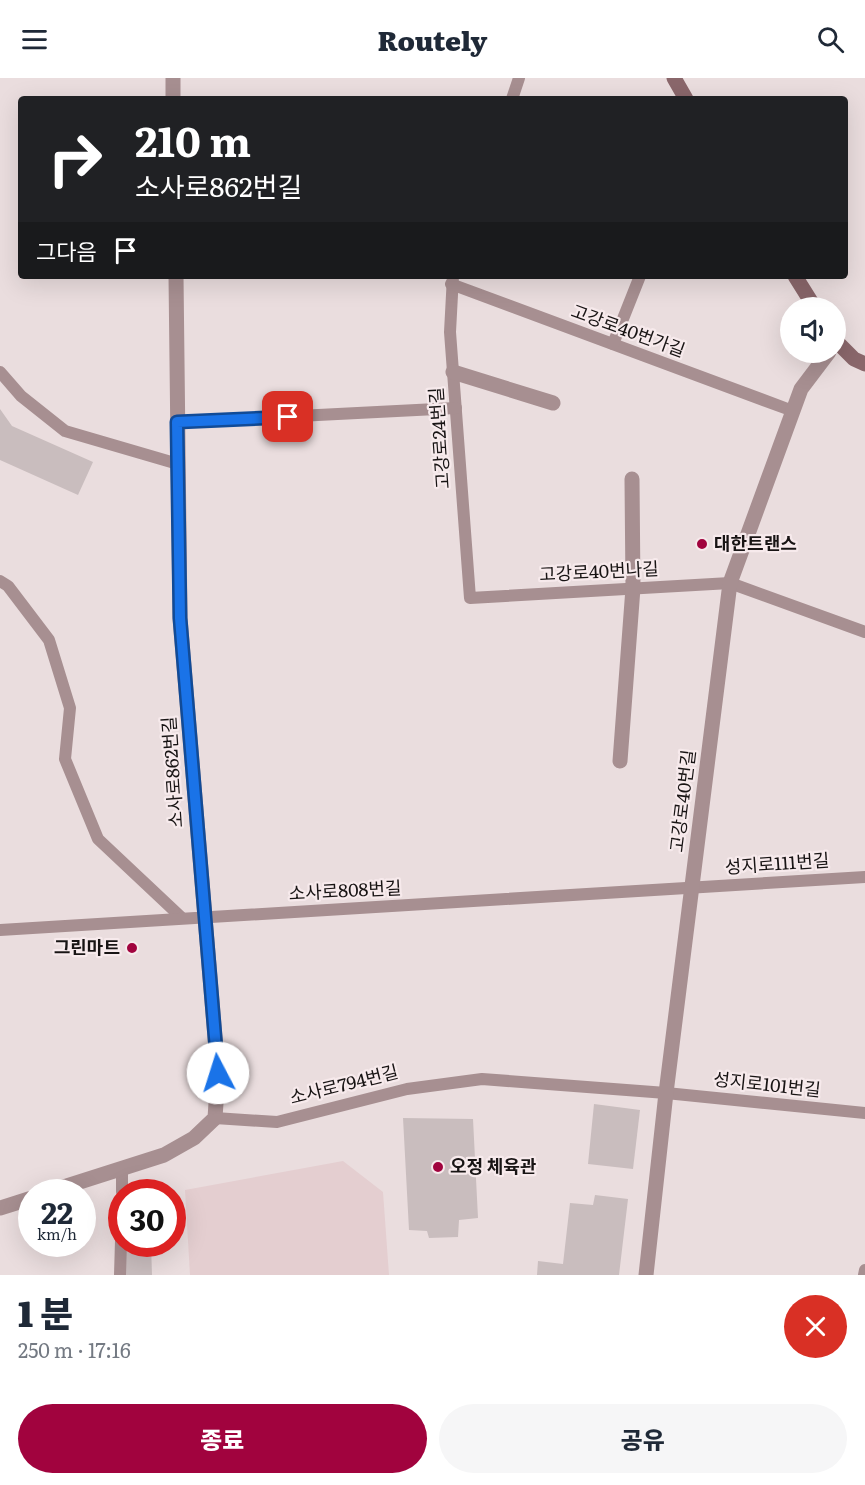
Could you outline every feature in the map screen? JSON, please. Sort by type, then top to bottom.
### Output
[{"type":"street","points":[[173,78],[173,96]]},
{"type":"street","points":[[674,78],[684,96]]},
{"type":"street","name":"소사로862번길","points":[[176,279],[180,618],[203,917],[218,1073],[215,1118]]},
{"type":"street","points":[[797,279],[808,297]]},
{"type":"street","points":[[846,353],[865,363]]},
{"type":"street","name":"고강로40번길","points":[[646,1275],[666,1093],[730,583],[801,389],[820,363]]},
{"type":"street","points":[[453,372],[553,403]]},
{"type":"street","points":[[620,761],[633,588],[632,479]]},
{"type":"street","points":[[88,1179],[165,1155],[194,1138],[215,1118]]},
{"type":"street","points":[[0,1208],[18,1202]]},
{"type":"lane","points":[[513,96],[519,78]]},
{"type":"lane","points":[[614,344],[639,279]]},
{"type":"lane","name":"고강로40번가길","points":[[452,280],[793,411]]},
{"type":"lane","name":"고강로24번길","points":[[452,280],[453,372],[470,598]]},
{"type":"lane","points":[[0,372],[21,396],[65,431],[178,464]]},
{"type":"lane","points":[[177,422],[456,408]]},
{"type":"lane","points":[[0,581],[8,586],[49,640],[69,708],[65,759],[98,839],[182,918]]},
{"type":"lane","points":[[730,583],[865,632]]},
{"type":"lane","name":"고강로40번나길","points":[[470,598],[730,583]]},
{"type":"lane","name":"성지로111번길","points":[[692,888],[865,877]]},
{"type":"lane","name":"소사로808번길","points":[[0,930],[692,888]]},
{"type":"lane","name":"소사로794번길","points":[[215,1118],[277,1122],[407,1089],[482,1079],[666,1093]]},
{"type":"lane","name":"성지로101번길","points":[[666,1093],[865,1113]]},
{"type":"lane","points":[[122,1168],[122,1179]]},
{"type":"lane","points":[[120,1275],[121,1257]]},
{"type":"lane","points":[[864,1275],[865,1270]]},
{"type":"shaded area","points":[[343,1161],[383,1192],[389,1275],[190,1275],[186,1190]]},
{"type":"building","points":[[0,409],[12,426],[93,462],[78,495],[0,460]]},
{"type":"building","points":[[594,1104],[640,1110],[633,1169],[588,1164]]},
{"type":"building","points":[[403,1118],[473,1119],[478,1218],[459,1220],[458,1237],[429,1238],[427,1231],[409,1230]]},
{"type":"building","points":[[595,1195],[628,1199],[619,1275],[537,1275],[538,1261],[563,1264],[570,1203],[593,1205]]},
{"type":"building","points":[[124,1257],[151,1257],[152,1275],[125,1275]]},
{"type":"place","name":"대한트랜스","points":[[702,544]]},
{"type":"place","name":"그린마트","points":[[132,948]]},
{"type":"place","name":"오정 체육관","points":[[438,1167]]},
{"type":"route","points":[[218,1073],[203,917],[180,618],[177,422],[288,417]]}]
